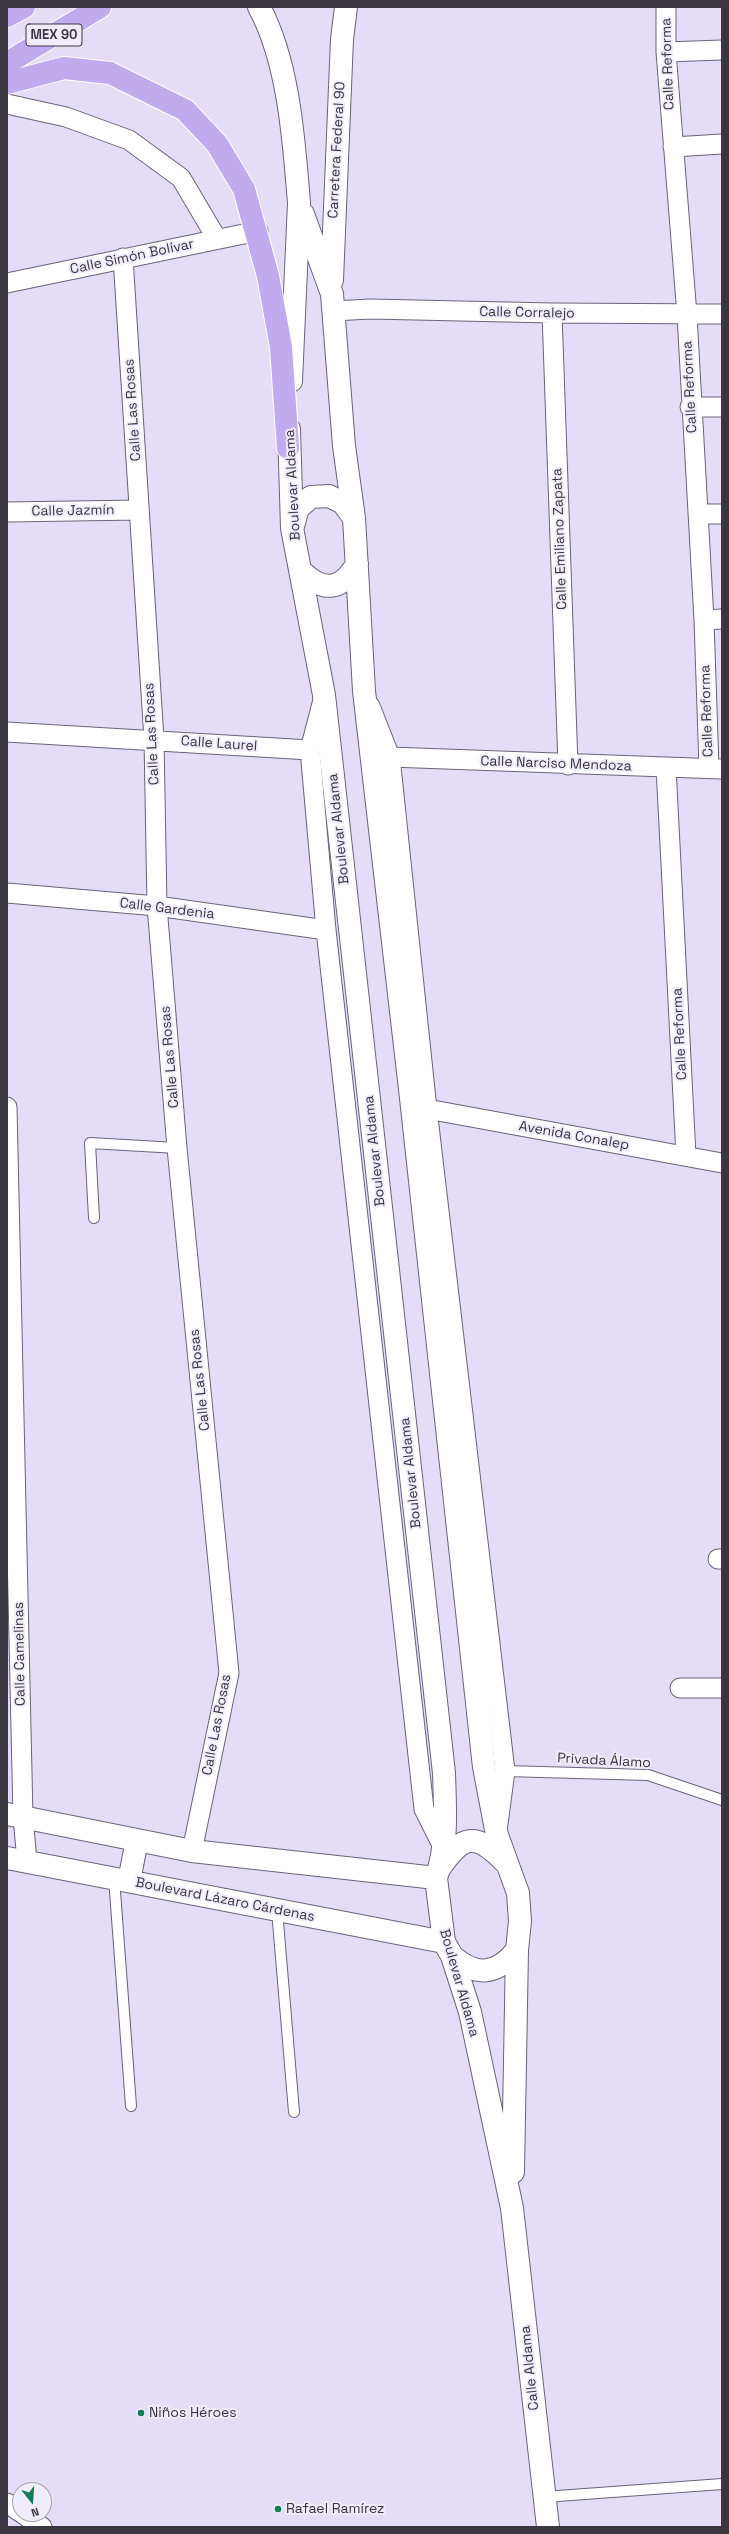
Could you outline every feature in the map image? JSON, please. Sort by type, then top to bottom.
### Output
[{"type":"highway","name":"MEX 90","points":[[7,16],[24,7]]},
{"type":"highway","name":"MEX 90","points":[[7,63],[100,7]]},
{"type":"highway","points":[[7,83],[64,68],[110,73],[185,110],[217,144],[244,189],[258,231],[281,347],[288,448]]},
{"type":"street","points":[[259,7],[277,53],[291,130],[299,203],[332,302],[344,446],[354,518],[364,691],[410,1081],[484,1768],[497,1835],[505,1862],[518,1894],[520,1921],[517,1950],[512,2208]]},
{"type":"street","name":"Carretera Federal 90","points":[[332,302],[342,39],[346,7]]},
{"type":"street","name":"Calle Reforma","points":[[666,7],[666,52],[687,315],[690,407],[698,514],[713,620],[715,769]]},
{"type":"street","points":[[666,52],[722,50]]},
{"type":"street","points":[[7,104],[66,117],[129,140],[181,178],[216,239]]},
{"type":"street","points":[[673,148],[722,144]]},
{"type":"street","name":"Boulevar Aldama","points":[[299,203],[288,448],[292,528],[302,572],[324,695],[444,1773],[446,1817],[438,1874],[448,1949],[470,2012],[512,2208]]},
{"type":"street","name":"Calle Simón Bolívar","points":[[7,283],[258,231]]},
{"type":"street","name":"Calle Las Rosas","points":[[123,258],[154,739],[157,906],[177,1148],[229,1673],[192,1851]]},
{"type":"street","name":"Calle Corralejo","points":[[332,302],[370,309],[687,315],[722,314]]},
{"type":"street","name":"Calle Emiliano Zapata","points":[[552,313],[568,765]]},
{"type":"street","points":[[690,407],[722,407]]},
{"type":"street","points":[[292,528],[298,508],[311,497],[329,496],[343,503],[354,518]]},
{"type":"street","name":"Calle Jazmín","points":[[7,512],[139,510]]},
{"type":"street","points":[[698,514],[722,514]]},
{"type":"street","points":[[302,572],[312,582],[324,586],[337,585],[348,579],[357,564]]},
{"type":"street","points":[[364,691],[390,757],[427,1109],[504,1771],[497,1835]]},
{"type":"street","points":[[324,695],[310,750],[326,930],[424,1809],[442,1845]]},
{"type":"street","name":"Calle Laurel","points":[[7,732],[154,739],[310,750]]},
{"type":"street","name":"Calle Narciso Mendoza","points":[[390,757],[568,765],[715,769]]},
{"type":"street","name":"Calle Reforma","points":[[666,767],[686,1156]]},
{"type":"street","name":"Calle Gardenia","points":[[7,893],[157,906],[326,930]]},
{"type":"street","name":"Calle Camelinas","points":[[7,1107],[15,1816],[17,1859]]},
{"type":"street","name":"Avenida Conalep","points":[[427,1109],[722,1163]]},
{"type":"street","points":[[680,1688],[722,1688]]},
{"type":"street","points":[[15,1816],[192,1851],[438,1874],[452,1850],[461,1843],[478,1841],[491,1847],[505,1862]]},
{"type":"street","points":[[122,1879],[137,1840]]},
{"type":"street","name":"Boulevard Lázaro Cárdenas","points":[[17,1859],[277,1910],[448,1949]]},
{"type":"street","points":[[448,1949],[464,1966],[479,1970],[494,1969],[508,1962],[517,1950]]},
{"type":"street","name":"Calle Aldama","points":[[512,2208],[548,2527]]},
{"type":"lane","points":[[94,1218],[90,1143],[177,1148]]},
{"type":"lane","name":"Privada Álamo","points":[[504,1771],[648,1775],[722,1800]]},
{"type":"lane","points":[[122,1879],[131,2106]]},
{"type":"lane","points":[[277,1910],[294,2112]]},
{"type":"lane","points":[[544,2497],[722,2484]]},
{"type":"place","name":"Niños Héroes","points":[[141,2413]]},
{"type":"place","name":"Rafael Ramírez","points":[[278,2509]]}]
